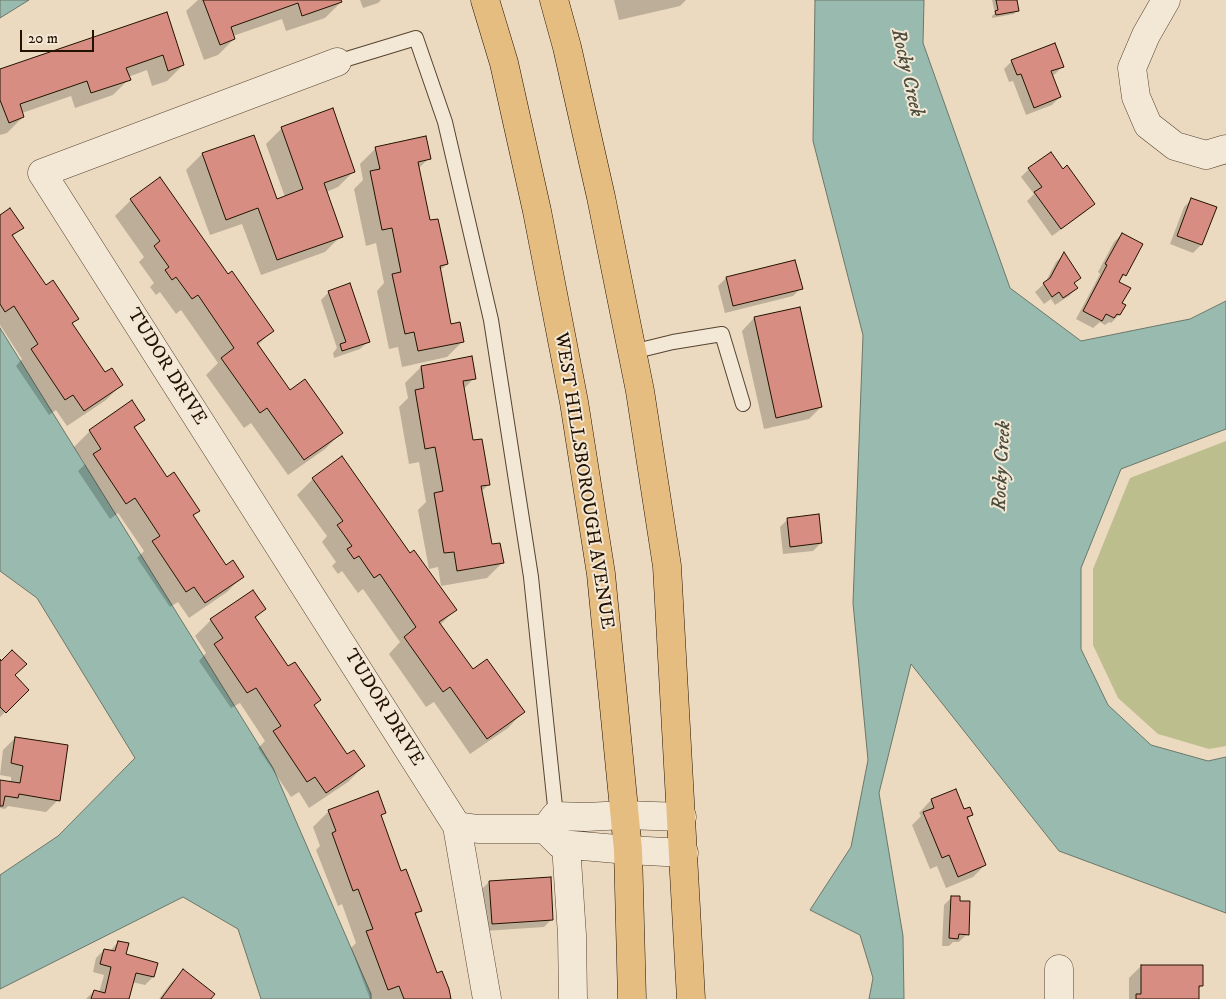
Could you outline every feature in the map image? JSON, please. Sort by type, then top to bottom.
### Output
[{"type":"main road","name":"WEST HILLSBOROUGH AVENUE","points":[[485,0],[504,63],[535,201],[574,402],[602,574],[628,850],[632,999]]},
{"type":"main road","points":[[554,0],[568,47],[602,197],[640,391],[667,566],[691,999]]},
{"type":"street","points":[[1166,0],[1146,34],[1132,68],[1136,97],[1148,125],[1175,146],[1206,155],[1226,149]]},
{"type":"street","name":"TUDOR DRIVE","points":[[337,62],[42,173],[457,826],[487,999]]},
{"type":"street","points":[[556,830],[586,817],[682,817]]},
{"type":"street","points":[[457,826],[478,829],[556,830],[628,850],[684,853]]},
{"type":"street","points":[[556,830],[572,935],[573,999]]},
{"type":"street","points":[[1059,969],[1059,999]]},
{"type":"lane","points":[[337,62],[416,38],[445,122],[491,320],[531,577],[556,830]]},
{"type":"lane","points":[[632,352],[673,342],[722,334],[743,404]]},
{"type":"green space","points":[[1226,441],[1226,746],[1209,749],[1158,734],[1118,698],[1093,645],[1093,569],[1130,478]]},
{"type":"water","points":[[0,0],[29,0],[0,18]]},
{"type":"water","name":"Rocky Creek","points":[[815,0],[924,0],[923,43],[1010,288],[1081,341],[1190,319],[1226,301],[1226,429],[1121,469],[1081,568],[1081,649],[1108,705],[1151,745],[1208,761],[1226,757],[1226,913],[1059,851],[911,664],[879,793],[903,936],[904,999],[869,999],[873,978],[860,935],[810,910],[851,847],[868,760],[853,603],[863,335],[813,141]]},
{"type":"water","points":[[0,328],[273,768],[371,994],[371,999],[261,999],[238,929],[183,897],[0,989],[0,875],[58,836],[135,758],[37,598],[0,571]]},
{"type":"building","points":[[203,0],[341,0],[342,2],[302,16],[298,3],[231,27],[235,39],[220,45]]},
{"type":"building","points":[[996,0],[1017,0],[1019,11],[996,15],[995,11],[998,10]]},
{"type":"building","points":[[167,12],[184,65],[168,71],[163,55],[126,68],[131,80],[91,93],[87,81],[20,104],[24,117],[9,123],[0,100],[0,69]]},
{"type":"building","points":[[1055,43],[1064,67],[1051,71],[1061,97],[1034,108],[1021,74],[1017,75],[1011,60]]},
{"type":"building","points":[[333,108],[355,172],[324,183],[343,237],[277,260],[258,208],[226,220],[202,153],[254,135],[277,199],[303,189],[281,127]]},
{"type":"building","points":[[426,136],[431,159],[418,162],[430,220],[438,219],[448,264],[440,266],[451,324],[460,322],[464,342],[418,351],[414,332],[405,334],[392,274],[401,272],[392,228],[382,230],[370,171],[380,169],[375,147]]},
{"type":"building","points":[[1051,152],[1063,169],[1067,165],[1095,204],[1061,229],[1034,192],[1042,187],[1028,168]]},
{"type":"building","points":[[160,177],[228,274],[232,271],[274,331],[257,343],[290,390],[305,379],[343,433],[304,460],[267,408],[260,413],[221,358],[234,348],[198,295],[192,299],[176,277],[172,280],[165,270],[169,267],[154,246],[160,241],[130,199]]},
{"type":"building","points":[[1191,198],[1217,207],[1202,245],[1177,236]]},
{"type":"building","points":[[10,208],[24,228],[12,235],[46,285],[53,280],[79,319],[72,323],[105,372],[112,368],[123,385],[84,411],[73,395],[65,400],[31,349],[38,344],[14,306],[5,312],[0,304],[0,215]]},
{"type":"building","points":[[1122,233],[1143,244],[1126,276],[1123,274],[1119,282],[1131,288],[1122,303],[1126,305],[1120,315],[1117,314],[1114,318],[1106,314],[1102,321],[1083,311]]},
{"type":"building","points":[[1064,252],[1081,278],[1074,283],[1078,288],[1063,298],[1059,292],[1052,297],[1043,283],[1050,278]]},
{"type":"building","points":[[795,260],[803,289],[733,306],[726,277]]},
{"type":"building","points":[[350,283],[370,342],[342,351],[340,344],[346,342],[328,291]]},
{"type":"building","points":[[800,307],[822,407],[776,418],[754,317]]},
{"type":"building","points":[[472,356],[476,379],[463,381],[473,440],[482,439],[490,485],[481,486],[492,544],[500,543],[504,563],[457,571],[454,552],[444,553],[434,493],[443,491],[435,447],[425,449],[415,390],[424,388],[421,366]]},
{"type":"building","points":[[132,400],[145,420],[134,427],[167,477],[174,472],[200,511],[193,515],[226,565],[233,560],[244,577],[205,603],[194,587],[186,592],[152,541],[160,536],[135,498],[126,504],[93,454],[101,449],[89,430]]},
{"type":"building","points":[[342,456],[410,553],[414,550],[457,610],[439,622],[473,669],[487,659],[525,712],[487,739],[450,687],[443,692],[404,637],[416,627],[380,574],[374,578],[359,556],[354,559],[347,549],[352,546],[337,525],[343,521],[312,478]]},
{"type":"building","points":[[819,514],[822,543],[790,547],[787,518]]},
{"type":"building","points":[[253,590],[266,609],[255,617],[288,666],[295,662],[321,700],[314,705],[347,754],[354,750],[365,766],[326,793],[315,777],[307,782],[273,731],[281,726],[256,688],[247,693],[214,644],[223,638],[210,619]]},
{"type":"building","points":[[12,650],[27,664],[15,675],[29,690],[6,713],[0,707],[0,659],[1,661]]},
{"type":"building","points":[[15,737],[68,745],[60,801],[19,794],[18,798],[5,796],[3,806],[0,806],[0,780],[20,783],[23,766],[11,763]]},
{"type":"building","points":[[956,789],[964,809],[970,807],[973,815],[967,817],[986,865],[958,877],[949,855],[942,858],[923,812],[934,808],[931,799]]},
{"type":"building","points":[[378,791],[386,813],[381,815],[401,871],[406,869],[422,911],[415,913],[437,973],[442,971],[451,999],[404,999],[399,986],[388,990],[366,931],[373,929],[358,889],[353,891],[332,833],[336,831],[328,810]]},
{"type":"building","points":[[551,877],[553,920],[492,924],[489,881]]},
{"type":"building","points":[[951,896],[960,896],[960,901],[970,901],[969,935],[959,934],[958,939],[949,938]]},
{"type":"building","points":[[118,941],[129,943],[126,954],[158,963],[154,977],[136,973],[129,999],[91,999],[94,990],[105,993],[111,967],[100,964],[104,949],[115,951]]},
{"type":"building","points":[[1141,965],[1203,965],[1203,986],[1199,986],[1199,999],[1136,999],[1136,994],[1141,994]]},
{"type":"building","points":[[183,969],[215,994],[211,999],[161,999]]}]
